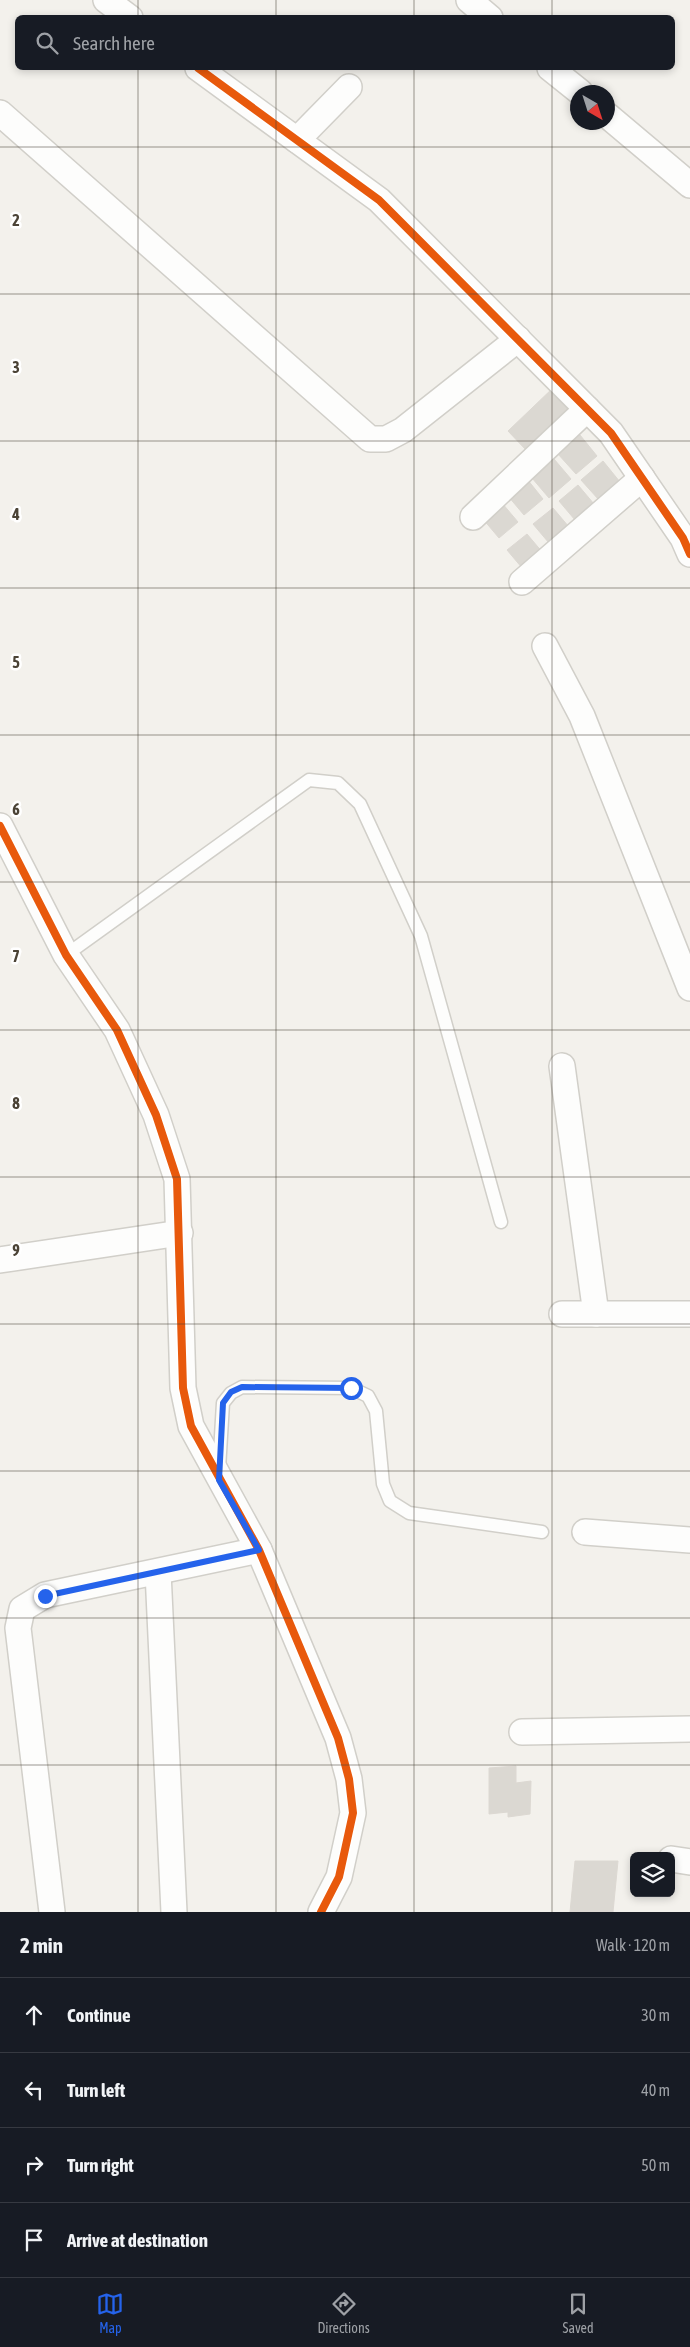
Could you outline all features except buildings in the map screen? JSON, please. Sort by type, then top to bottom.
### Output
[{"type":"street","points":[[106,0],[126,15]]},
{"type":"street","points":[[469,0],[486,15]]},
{"type":"street","points":[[201,70],[379,200],[611,433],[688,542]]},
{"type":"street","points":[[552,70],[571,85]]},
{"type":"street","points":[[297,140],[349,86]]},
{"type":"street","points":[[0,113],[370,439],[386,439],[403,430],[518,339]]},
{"type":"street","points":[[615,122],[690,184]]},
{"type":"street","points":[[473,517],[587,409]]},
{"type":"street","points":[[522,582],[642,478]]},
{"type":"street","points":[[545,646],[582,716],[690,988]]},
{"type":"street","points":[[0,826],[66,955],[117,1030],[156,1115],[177,1179],[183,1388],[191,1426],[259,1550],[338,1738],[349,1780],[353,1813],[339,1877],[321,1912]]},
{"type":"street","points":[[562,1066],[596,1314]]},
{"type":"street","points":[[0,1260],[180,1233]]},
{"type":"street","points":[[562,1314],[690,1314]]},
{"type":"street","points":[[585,1532],[690,1540]]},
{"type":"street","points":[[52,1912],[18,1628],[22,1609],[45,1596],[259,1550]]},
{"type":"street","points":[[158,1572],[174,1912]]},
{"type":"street","points":[[522,1732],[690,1729]]},
{"type":"street","points":[[675,1860],[690,1862]]},
{"type":"lane","points":[[66,955],[309,780],[338,783],[360,804],[421,936],[501,1222]]},
{"type":"lane","points":[[219,1480],[223,1403],[231,1392],[242,1387],[351,1388],[368,1396],[376,1412],[383,1484],[390,1501],[409,1513],[542,1532]]},
{"type":"cycle path","points":[[201,70],[379,200],[611,433],[683,538],[690,554]]},
{"type":"cycle path","points":[[0,826],[66,955],[117,1030],[156,1115],[177,1179],[183,1388],[191,1426],[259,1550],[338,1738],[349,1779],[353,1813],[339,1877],[321,1912]]},
{"type":"route","points":[[45,1596],[259,1550],[219,1480],[223,1403],[231,1392],[242,1387],[351,1388]]}]
